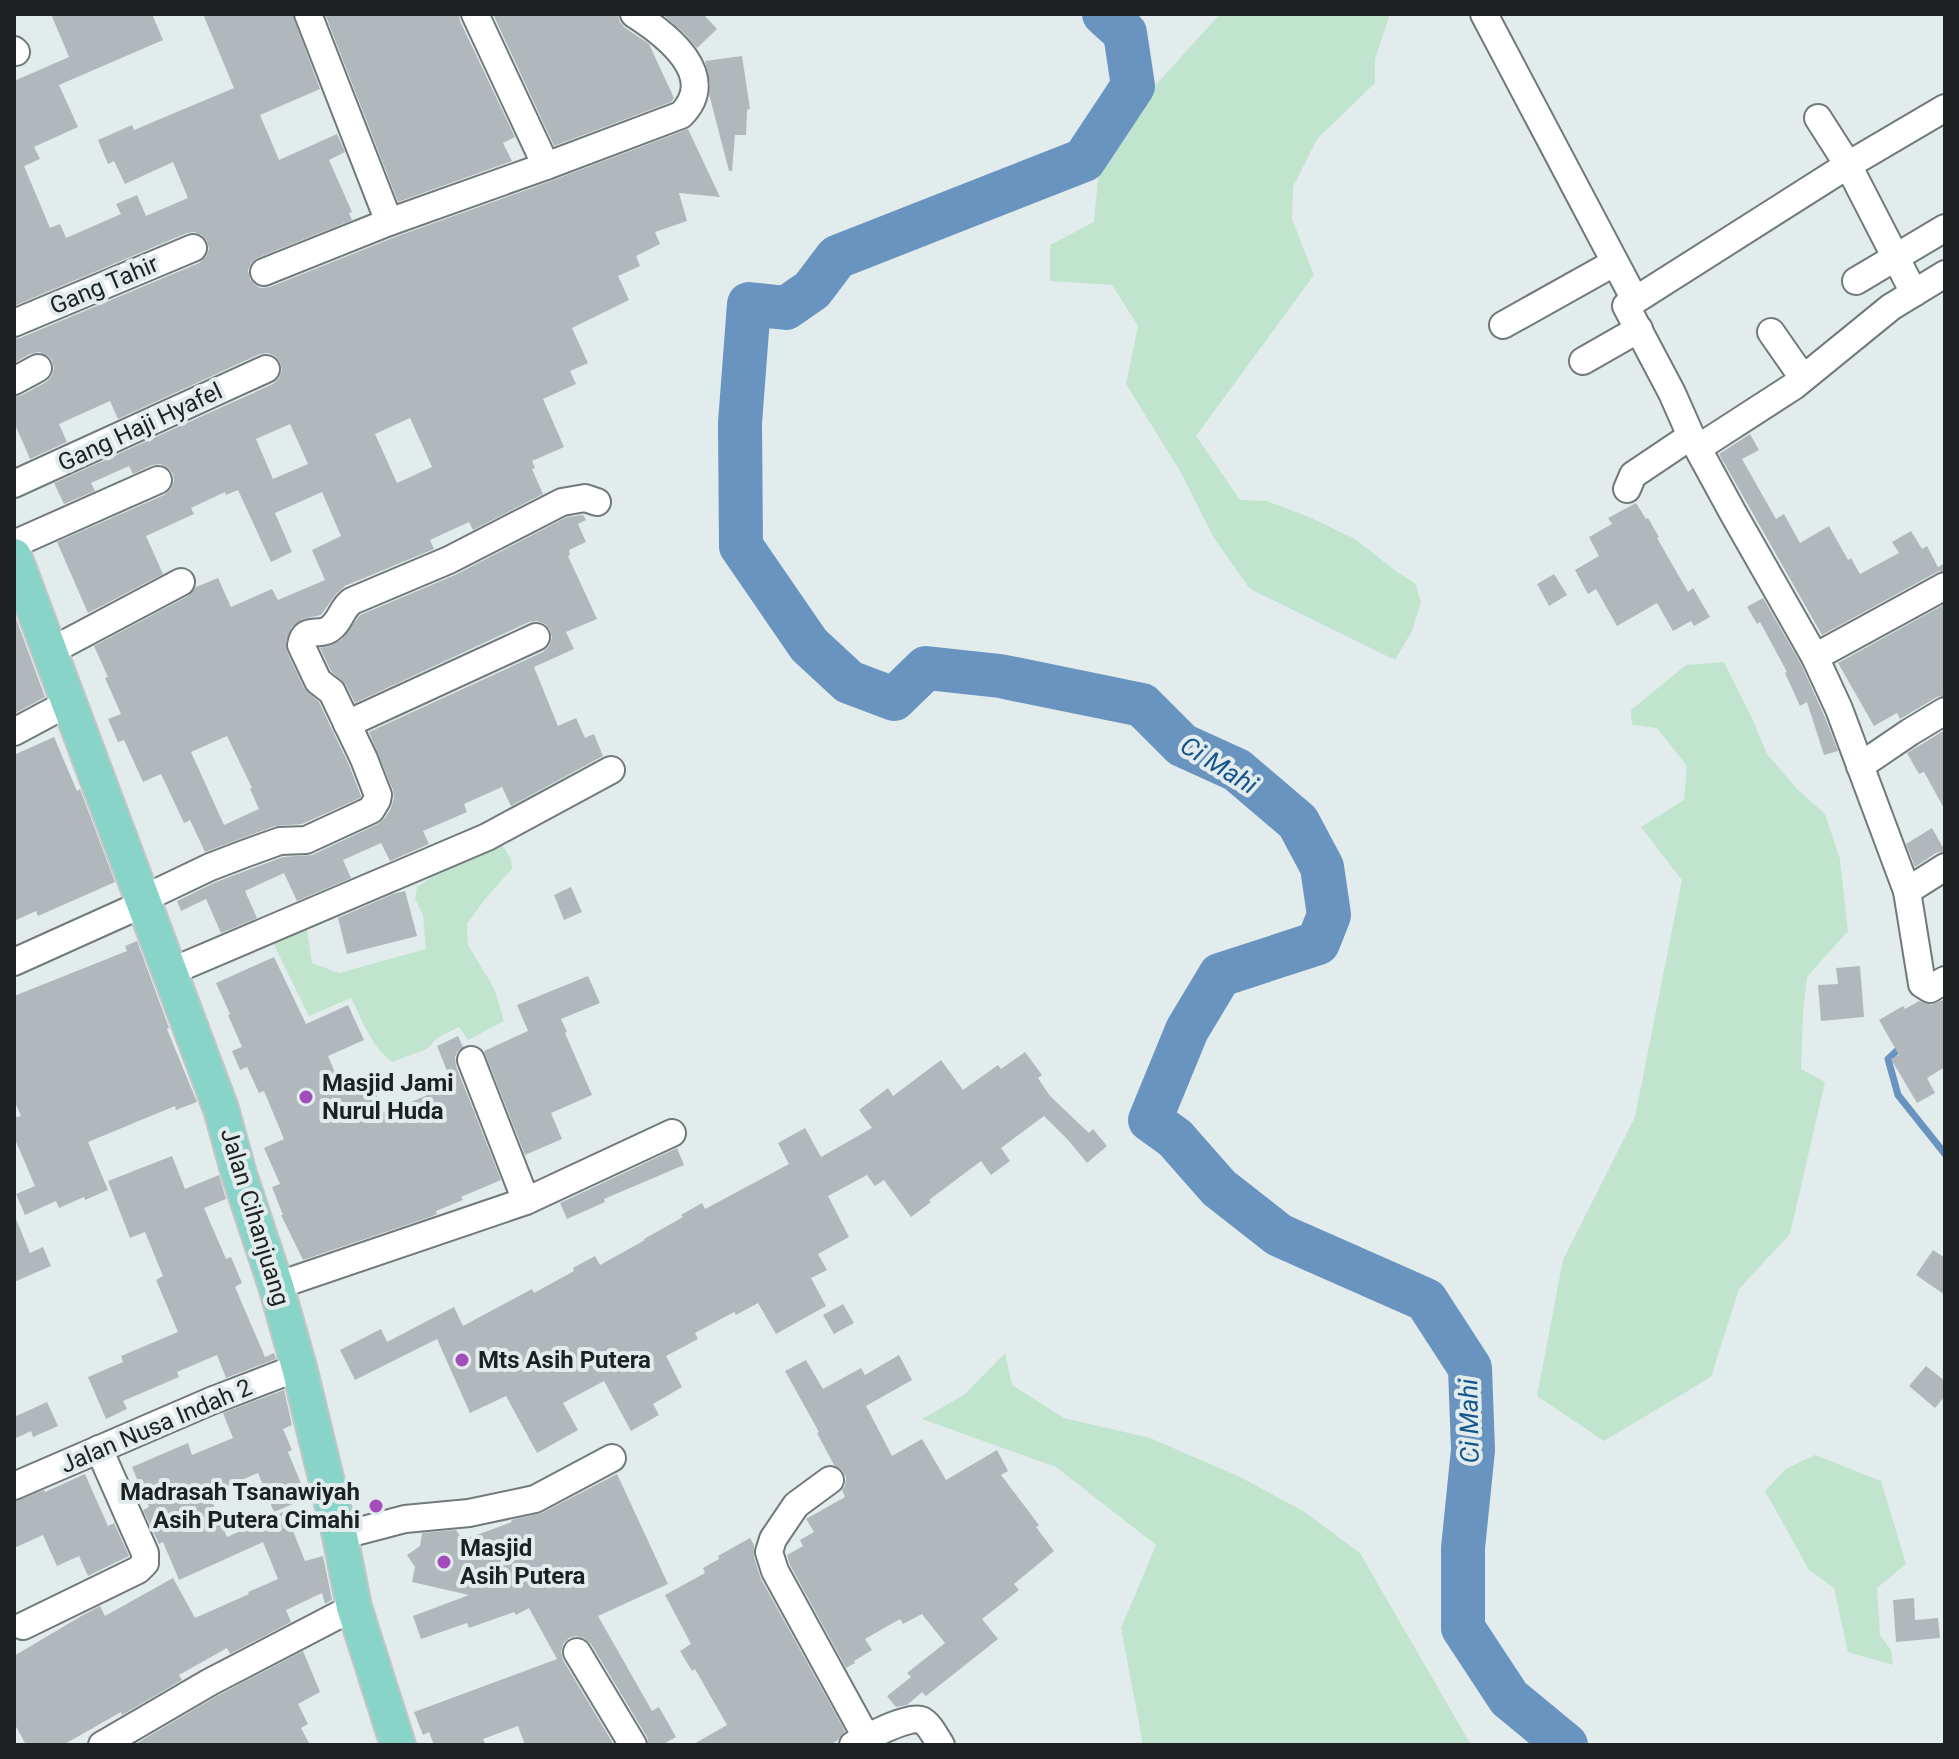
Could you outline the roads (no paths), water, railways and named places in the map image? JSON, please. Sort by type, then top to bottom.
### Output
[{"type":"main road","name":"Jalan Cihanjuang","points":[[14,556],[221,1109],[299,1367],[354,1607],[398,1745]]},
{"type":"street","points":[[308,14],[389,222]]},
{"type":"street","points":[[475,14],[546,166]]},
{"type":"street","points":[[264,272],[389,222],[681,115],[695,97],[694,76],[689,65],[677,49],[634,14]]},
{"type":"street","points":[[1484,14],[1635,300]]},
{"type":"street","points":[[1937,984],[1922,984],[1907,891],[1839,709],[1815,657],[1694,442],[1626,306],[1848,165],[1945,108]]},
{"type":"street","points":[[1818,118],[1848,165],[1914,293]]},
{"type":"street","points":[[1856,281],[1945,228]]},
{"type":"street","name":"Gang Tahir","points":[[14,323],[193,248]]},
{"type":"street","points":[[1503,325],[1614,263]]},
{"type":"street","points":[[1627,489],[1633,475],[1794,386],[1891,307],[1945,274]]},
{"type":"street","points":[[1583,361],[1639,329]]},
{"type":"street","points":[[1771,332],[1803,378]]},
{"type":"street","points":[[14,381],[38,368]]},
{"type":"street","name":"Gang Haji Hyafel","points":[[14,484],[266,369]]},
{"type":"street","points":[[14,544],[158,480]]},
{"type":"street","points":[[14,962],[244,854],[280,841],[306,840],[371,810],[378,795],[364,759],[332,692],[315,676],[301,645],[303,637],[332,627],[352,601],[449,560],[562,502],[585,498],[597,502]]},
{"type":"street","points":[[51,651],[181,582]]},
{"type":"street","points":[[1815,657],[1945,586]]},
{"type":"street","points":[[347,724],[536,637]]},
{"type":"street","points":[[14,732],[70,702]]},
{"type":"street","points":[[1860,766],[1945,711]]},
{"type":"street","points":[[170,972],[487,837],[611,770]]},
{"type":"street","points":[[1907,891],[1945,867]]},
{"type":"street","points":[[471,1060],[526,1201]]},
{"type":"street","points":[[276,1286],[526,1201],[672,1133]]},
{"type":"street","name":"Jalan Nusa Indah 2","points":[[14,1486],[211,1401],[299,1367]]},
{"type":"street","points":[[23,1626],[138,1570],[145,1563],[145,1553],[99,1449]]},
{"type":"street","points":[[340,1536],[405,1519],[469,1513],[535,1499],[612,1458]]},
{"type":"street","points":[[830,1480],[796,1505],[773,1539],[769,1552],[775,1571],[860,1741],[912,1719],[921,1720],[927,1725],[941,1745]]},
{"type":"street","points":[[102,1745],[210,1682],[354,1607]]},
{"type":"street","points":[[577,1652],[633,1745]]},
{"type":"waterway","name":"Ci Mahi","points":[[1104,14],[1125,33],[1133,86],[1084,160],[837,257],[812,290],[786,308],[749,304],[740,423],[741,546],[809,645],[849,682],[894,699],[926,668],[1000,676],[1142,705],[1182,745],[1237,770],[1298,822],[1322,867],[1329,915],[1318,943],[1220,975],[1187,1030],[1150,1120],[1175,1138],[1219,1188],[1279,1235],[1426,1300],[1470,1368],[1473,1450],[1463,1548],[1463,1628],[1509,1698],[1566,1745]]},
{"type":"waterway","points":[[1903,1045],[1888,1059],[1898,1095],[1945,1154]]},
{"type":"place","name":"Masjid Jami Nurul Huda","points":[[306,1097]]},
{"type":"place","name":"Mts Asih Putera","points":[[462,1360]]},
{"type":"place","name":"Madrasah Tsanawiyah Asih Putera Cimahi","points":[[376,1506]]},
{"type":"place","name":"Masjid Asih Putera","points":[[444,1562]]}]
